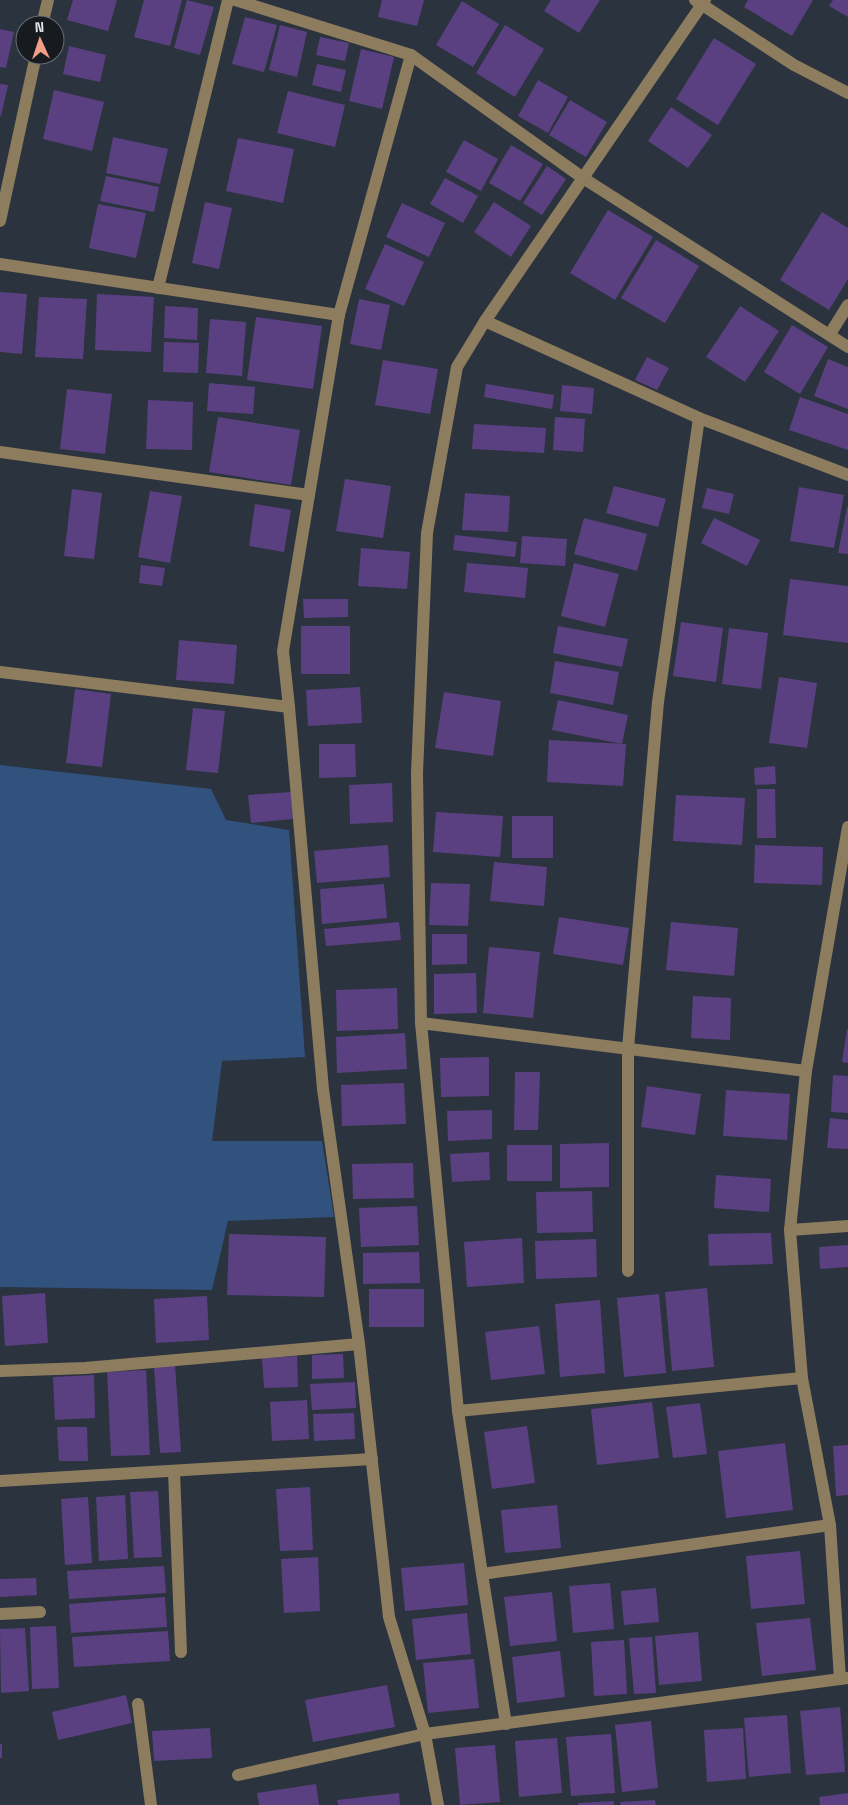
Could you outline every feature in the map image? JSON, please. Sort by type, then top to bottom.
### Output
[{"type":"street","points":[[44,15],[48,0]]},
{"type":"street","points":[[158,288],[228,0]]},
{"type":"street","points":[[235,0],[411,55],[583,178],[848,347]]},
{"type":"street","points":[[506,1724],[458,1411],[421,1023],[417,773],[427,533],[457,367],[485,321],[701,2],[794,65],[848,93]]},
{"type":"street","points":[[411,55],[340,315],[283,652],[323,1089],[359,1344],[389,1617],[425,1734],[438,1805]]},
{"type":"street","points":[[0,221],[34,65]]},
{"type":"street","points":[[0,264],[340,315]]},
{"type":"street","points":[[830,334],[848,305]]},
{"type":"street","points":[[485,321],[699,418],[848,475]]},
{"type":"street","points":[[628,1271],[628,1048],[658,702],[699,418]]},
{"type":"street","points":[[0,452],[309,495]]},
{"type":"street","points":[[0,672],[289,707]]},
{"type":"street","points":[[238,1775],[425,1734],[844,1678],[830,1525],[802,1378],[790,1230],[806,1071],[848,827]]},
{"type":"street","points":[[421,1023],[806,1071]]},
{"type":"street","points":[[790,1230],[848,1226]]},
{"type":"street","points":[[0,1371],[85,1368],[359,1344]]},
{"type":"street","points":[[458,1411],[802,1378]]},
{"type":"street","points":[[0,1482],[372,1459]]},
{"type":"street","points":[[174,1471],[181,1652]]},
{"type":"street","points":[[482,1574],[830,1525]]},
{"type":"street","points":[[0,1614],[40,1612]]},
{"type":"street","points":[[138,1704],[151,1805]]},
{"type":"shaded area","points":[[0,765],[211,789],[226,820],[289,830],[305,1057],[222,1061],[212,1141],[322,1141],[334,1217],[228,1221],[212,1290],[0,1287]]},
{"type":"building","points":[[73,0],[117,0],[108,31],[67,20]]},
{"type":"building","points":[[144,0],[182,0],[170,46],[134,37]]},
{"type":"building","points":[[187,0],[214,7],[200,55],[174,48]]},
{"type":"building","points":[[382,0],[424,0],[417,26],[378,17]]},
{"type":"building","points":[[551,0],[600,0],[579,33],[544,11]]},
{"type":"building","points":[[748,0],[813,0],[792,36],[744,7]]},
{"type":"building","points":[[833,0],[848,0],[848,17],[829,6]]},
{"type":"building","points":[[462,1],[499,24],[473,67],[436,45]]},
{"type":"building","points":[[245,17],[277,25],[264,72],[232,64]]},
{"type":"building","points":[[280,25],[307,32],[297,77],[269,70]]},
{"type":"building","points":[[505,25],[544,49],[515,97],[476,73]]},
{"type":"building","points":[[0,29],[14,32],[6,68],[0,67]]},
{"type":"building","points":[[320,37],[349,43],[345,61],[316,55]]},
{"type":"building","points":[[714,38],[756,64],[718,125],[676,99]]},
{"type":"building","points":[[69,46],[106,55],[100,82],[63,74]]},
{"type":"building","points":[[361,49],[394,57],[382,109],[349,101]]},
{"type":"building","points":[[317,64],[346,70],[341,92],[312,85]]},
{"type":"building","points":[[538,80],[568,97],[548,133],[518,116]]},
{"type":"building","points":[[0,84],[8,85],[1,116],[0,116]]},
{"type":"building","points":[[54,90],[104,102],[92,151],[43,139]]},
{"type":"building","points":[[288,91],[345,105],[335,147],[277,133]]},
{"type":"building","points":[[570,100],[607,122],[586,157],[549,135]]},
{"type":"building","points":[[671,107],[712,135],[688,168],[648,141]]},
{"type":"building","points":[[113,137],[168,149],[160,184],[106,173]]},
{"type":"building","points":[[238,138],[294,149],[283,203],[226,191]]},
{"type":"building","points":[[464,140],[498,159],[481,191],[446,172]]},
{"type":"building","points":[[511,145],[543,164],[520,201],[489,183]]},
{"type":"building","points":[[547,166],[566,179],[542,215],[523,203]]},
{"type":"building","points":[[106,176],[159,187],[154,212],[100,201]]},
{"type":"building","points":[[445,178],[478,196],[463,223],[430,204]]},
{"type":"building","points":[[205,202],[232,208],[219,269],[192,263]]},
{"type":"building","points":[[494,202],[531,226],[511,257],[474,232]]},
{"type":"building","points":[[402,203],[445,223],[429,257],[386,237]]},
{"type":"building","points":[[98,204],[146,213],[136,258],[89,248]]},
{"type":"building","points":[[608,210],[653,237],[615,300],[570,273]]},
{"type":"building","points":[[822,212],[848,228],[848,279],[829,310],[780,280]]},
{"type":"building","points":[[656,240],[699,266],[665,323],[621,298]]},
{"type":"building","points":[[385,244],[424,262],[404,306],[365,289]]},
{"type":"building","points":[[0,292],[27,294],[22,354],[0,352]]},
{"type":"building","points":[[97,294],[154,297],[151,352],[95,350]]},
{"type":"building","points":[[39,297],[87,299],[83,359],[35,357]]},
{"type":"building","points":[[359,299],[390,305],[381,350],[350,344]]},
{"type":"building","points":[[165,306],[198,308],[197,340],[164,338]]},
{"type":"building","points":[[740,306],[779,331],[745,382],[706,357]]},
{"type":"building","points":[[256,317],[322,326],[313,389],[247,380]]},
{"type":"building","points":[[210,319],[246,322],[242,376],[206,373]]},
{"type":"building","points":[[792,325],[828,347],[800,394],[764,372]]},
{"type":"building","points":[[164,342],[199,343],[198,373],[163,372]]},
{"type":"building","points":[[647,357],[669,368],[657,390],[635,380]]},
{"type":"building","points":[[828,359],[848,367],[848,409],[814,396]]},
{"type":"building","points":[[383,360],[438,369],[430,414],[375,405]]},
{"type":"building","points":[[209,383],[255,387],[253,414],[207,411]]},
{"type":"building","points":[[486,384],[554,395],[552,409],[484,397]]},
{"type":"building","points":[[562,385],[594,388],[592,414],[560,411]]},
{"type":"building","points":[[67,389],[112,394],[105,454],[60,449]]},
{"type":"building","points":[[800,397],[848,414],[848,450],[789,430]]},
{"type":"building","points":[[148,400],[193,402],[192,450],[146,449]]},
{"type":"building","points":[[218,417],[300,430],[291,485],[209,472]]},
{"type":"building","points":[[555,417],[585,419],[583,452],[553,450]]},
{"type":"building","points":[[474,424],[546,428],[544,453],[472,449]]},
{"type":"building","points":[[345,479],[391,486],[383,538],[336,531]]},
{"type":"building","points":[[614,486],[666,499],[658,527],[606,513]]},
{"type":"building","points":[[799,487],[844,495],[834,548],[790,541]]},
{"type":"building","points":[[707,488],[734,494],[729,514],[702,508]]},
{"type":"building","points":[[72,489],[102,493],[94,559],[64,556]]},
{"type":"building","points":[[150,491],[182,496],[170,563],[138,557]]},
{"type":"building","points":[[465,493],[510,496],[508,532],[462,530]]},
{"type":"building","points":[[255,504],[291,510],[284,552],[249,546]]},
{"type":"building","points":[[848,507],[848,554],[838,553]]},
{"type":"building","points":[[584,518],[647,534],[637,571],[574,554]]},
{"type":"building","points":[[714,518],[760,540],[747,566],[701,543]]},
{"type":"building","points":[[455,535],[517,542],[515,557],[453,550]]},
{"type":"building","points":[[522,536],[567,539],[565,566],[520,563]]},
{"type":"building","points":[[361,548],[410,552],[407,589],[358,586]]},
{"type":"building","points":[[467,563],[528,568],[525,598],[464,592]]},
{"type":"building","points":[[574,563],[619,574],[605,627],[561,616]]},
{"type":"building","points":[[141,565],[165,568],[162,586],[139,583]]},
{"type":"building","points":[[790,579],[848,586],[848,643],[783,635]]},
{"type":"building","points":[[303,599],[348,599],[348,617],[304,618]]},
{"type":"building","points":[[681,622],[723,628],[716,682],[673,676]]},
{"type":"building","points":[[301,626],[350,626],[350,674],[301,674]]},
{"type":"building","points":[[558,626],[628,639],[622,667],[553,653]]},
{"type":"building","points":[[729,628],[768,633],[761,689],[722,684]]},
{"type":"building","points":[[179,640],[237,645],[234,684],[176,680]]},
{"type":"building","points":[[555,661],[619,672],[613,705],[550,693]]},
{"type":"building","points":[[779,677],[817,683],[807,748],[769,743]]},
{"type":"building","points":[[360,687],[362,723],[308,726],[306,690]]},
{"type":"building","points":[[75,689],[111,694],[102,767],[66,763]]},
{"type":"building","points":[[444,692],[501,701],[493,756],[435,748]]},
{"type":"building","points":[[558,700],[628,715],[622,744],[552,730]]},
{"type":"building","points":[[193,708],[225,711],[218,773],[186,770]]},
{"type":"building","points":[[549,740],[626,744],[623,786],[547,782]]},
{"type":"building","points":[[319,744],[355,744],[356,777],[319,778]]},
{"type":"building","points":[[775,766],[776,784],[755,785],[754,768]]},
{"type":"building","points":[[392,783],[393,822],[350,824],[349,785]]},
{"type":"building","points":[[757,789],[775,789],[776,838],[757,838]]},
{"type":"building","points":[[291,792],[293,819],[251,823],[248,795]]},
{"type":"building","points":[[676,795],[745,798],[742,845],[673,841]]},
{"type":"building","points":[[436,812],[503,816],[500,857],[433,852]]},
{"type":"building","points":[[512,816],[553,816],[553,858],[512,858]]},
{"type":"building","points":[[388,845],[390,877],[317,883],[314,851]]},
{"type":"building","points":[[755,845],[823,847],[822,885],[754,883]]},
{"type":"building","points":[[494,862],[547,867],[544,906],[490,901]]},
{"type":"building","points":[[431,883],[470,884],[468,926],[429,925]]},
{"type":"building","points":[[384,884],[387,918],[322,924],[320,889]]},
{"type":"building","points":[[559,917],[629,928],[623,965],[553,954]]},
{"type":"building","points":[[399,922],[401,940],[326,946],[324,929]]},
{"type":"building","points":[[671,922],[738,928],[734,976],[666,970]]},
{"type":"building","points":[[432,934],[467,934],[467,964],[432,965]]},
{"type":"building","points":[[489,947],[540,952],[533,1018],[483,1013]]},
{"type":"building","points":[[476,973],[477,1013],[434,1014],[434,974]]},
{"type":"building","points":[[397,988],[398,1029],[337,1031],[336,990]]},
{"type":"building","points":[[693,996],[731,998],[730,1040],[691,1038]]},
{"type":"building","points":[[848,1029],[848,1063],[842,1062]]},
{"type":"building","points":[[405,1033],[407,1069],[337,1073],[336,1037]]},
{"type":"building","points":[[489,1057],[489,1096],[441,1097],[440,1058]]},
{"type":"building","points":[[515,1072],[540,1072],[538,1130],[514,1130]]},
{"type":"building","points":[[833,1075],[848,1076],[848,1113],[831,1112]]},
{"type":"building","points":[[404,1083],[406,1124],[342,1126],[341,1085]]},
{"type":"building","points":[[647,1086],[701,1094],[695,1135],[641,1127]]},
{"type":"building","points":[[726,1090],[790,1094],[787,1140],[723,1136]]},
{"type":"building","points":[[492,1110],[492,1139],[448,1141],[447,1111]]},
{"type":"building","points":[[830,1118],[848,1120],[848,1149],[827,1148]]},
{"type":"building","points":[[609,1143],[609,1187],[560,1188],[560,1144]]},
{"type":"building","points":[[507,1145],[552,1145],[552,1181],[507,1181]]},
{"type":"building","points":[[489,1152],[490,1180],[452,1182],[450,1154]]},
{"type":"building","points":[[413,1163],[414,1198],[353,1199],[352,1164]]},
{"type":"building","points":[[716,1175],[771,1179],[769,1212],[714,1208]]},
{"type":"building","points":[[592,1191],[593,1232],[537,1233],[536,1192]]},
{"type":"building","points":[[417,1206],[419,1245],[361,1247],[359,1208]]},
{"type":"building","points":[[771,1233],[773,1264],[709,1266],[708,1234]]},
{"type":"building","points":[[229,1234],[326,1237],[324,1297],[227,1295]]},
{"type":"building","points":[[522,1238],[524,1283],[467,1287],[464,1242]]},
{"type":"building","points":[[596,1239],[597,1277],[536,1279],[535,1241]]},
{"type":"building","points":[[848,1245],[848,1267],[820,1269],[819,1247]]},
{"type":"building","points":[[419,1252],[420,1283],[363,1284],[363,1253]]},
{"type":"building","points":[[707,1288],[714,1367],[672,1371],[665,1292]]},
{"type":"building","points":[[369,1289],[424,1289],[424,1327],[369,1327]]},
{"type":"building","points":[[45,1293],[48,1343],[5,1346],[2,1296]]},
{"type":"building","points":[[659,1294],[666,1373],[624,1377],[617,1298]]},
{"type":"building","points":[[207,1296],[209,1340],[156,1343],[154,1299]]},
{"type":"building","points":[[600,1300],[605,1373],[560,1377],[555,1304]]},
{"type":"building","points":[[539,1326],[545,1374],[491,1380],[485,1332]]},
{"type":"building","points":[[343,1354],[344,1378],[312,1379],[312,1355]]},
{"type":"building","points":[[297,1356],[298,1387],[264,1388],[262,1358]]},
{"type":"building","points":[[175,1365],[181,1452],[160,1453],[154,1367]]},
{"type":"building","points":[[146,1370],[150,1455],[111,1456],[107,1372]]},
{"type":"building","points":[[94,1375],[95,1418],[55,1420],[53,1377]]},
{"type":"building","points":[[355,1382],[356,1408],[312,1410],[310,1384]]},
{"type":"building","points":[[307,1400],[309,1439],[272,1441],[270,1402]]},
{"type":"building","points":[[652,1402],[659,1458],[597,1465],[591,1409]]},
{"type":"building","points":[[700,1403],[707,1454],[673,1458],[666,1407]]},
{"type":"building","points":[[354,1413],[355,1439],[314,1441],[313,1414]]},
{"type":"building","points":[[527,1426],[535,1483],[492,1489],[484,1432]]},
{"type":"building","points":[[57,1427],[87,1427],[88,1461],[59,1461]]},
{"type":"building","points":[[785,1443],[793,1510],[726,1518],[718,1451]]},
{"type":"building","points":[[848,1445],[848,1495],[836,1496],[833,1446]]},
{"type":"building","points":[[310,1487],[313,1550],[280,1551],[276,1489]]},
{"type":"building","points":[[158,1491],[162,1557],[134,1558],[130,1492]]},
{"type":"building","points":[[125,1495],[128,1559],[99,1561],[96,1497]]},
{"type":"building","points":[[88,1497],[92,1563],[65,1565],[61,1499]]},
{"type":"building","points":[[557,1505],[561,1548],[505,1553],[501,1510]]},
{"type":"building","points":[[800,1551],[805,1604],[751,1609],[746,1556]]},
{"type":"building","points":[[318,1557],[320,1611],[284,1613],[281,1559]]},
{"type":"building","points":[[464,1563],[468,1605],[405,1611],[401,1568]]},
{"type":"building","points":[[164,1566],[166,1593],[69,1599],[67,1571]]},
{"type":"building","points":[[36,1578],[37,1595],[0,1597],[0,1579]]},
{"type":"building","points":[[610,1583],[614,1629],[573,1633],[569,1586]]},
{"type":"building","points":[[656,1588],[659,1622],[624,1625],[621,1591]]},
{"type":"building","points":[[552,1592],[557,1641],[510,1646],[504,1597]]},
{"type":"building","points":[[165,1597],[167,1627],[71,1633],[69,1604]]},
{"type":"building","points":[[467,1613],[471,1654],[416,1660],[412,1619]]},
{"type":"building","points":[[810,1618],[816,1670],[762,1676],[756,1623]]},
{"type":"building","points":[[56,1626],[59,1688],[32,1689],[30,1627]]},
{"type":"building","points":[[25,1628],[29,1691],[1,1693],[0,1629]]},
{"type":"building","points":[[168,1631],[170,1661],[74,1667],[72,1637]]},
{"type":"building","points":[[698,1632],[702,1681],[659,1685],[655,1636]]},
{"type":"building","points":[[652,1637],[656,1693],[634,1694],[629,1638]]},
{"type":"building","points":[[624,1640],[627,1694],[594,1696],[591,1642]]},
{"type":"building","points":[[560,1651],[565,1697],[517,1703],[512,1657]]},
{"type":"building","points":[[474,1659],[479,1708],[428,1713],[423,1663]]},
{"type":"building","points":[[387,1685],[395,1727],[313,1742],[305,1700]]},
{"type":"building","points":[[126,1695],[132,1723],[58,1740],[52,1712]]},
{"type":"building","points":[[840,1707],[845,1772],[806,1775],[800,1711]]},
{"type":"building","points":[[787,1715],[791,1773],[749,1777],[744,1718]]},
{"type":"building","points":[[651,1721],[658,1788],[622,1792],[615,1725]]},
{"type":"building","points":[[210,1728],[212,1758],[154,1761],[152,1731]]},
{"type":"building","points":[[743,1728],[746,1779],[707,1782],[704,1730]]},
{"type":"building","points":[[611,1734],[615,1793],[571,1796],[566,1737]]},
{"type":"building","points":[[557,1738],[562,1793],[519,1797],[515,1741]]},
{"type":"building","points":[[0,1744],[2,1744],[2,1758],[0,1758]]},
{"type":"building","points":[[495,1745],[500,1802],[460,1805],[455,1748]]},
{"type":"building","points":[[316,1784],[319,1805],[259,1805],[257,1793]]},
{"type":"building","points":[[399,1793],[400,1805],[338,1805],[337,1800]]},
{"type":"building","points":[[848,1793],[848,1805],[820,1805],[819,1797]]},
{"type":"building","points":[[655,1800],[656,1805],[621,1805],[620,1802]]},
{"type":"building","points":[[614,1801],[614,1805],[578,1805],[578,1803]]}]
